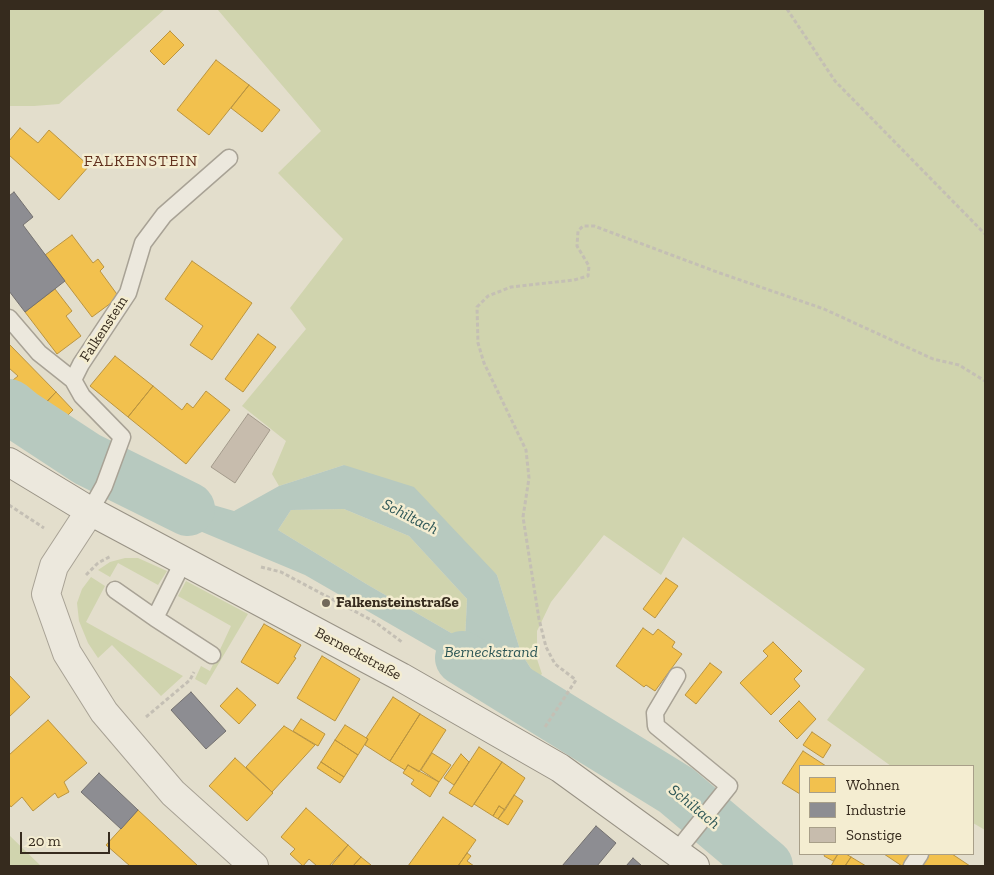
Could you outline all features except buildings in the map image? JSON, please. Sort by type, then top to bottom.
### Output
[{"type":"main road","name":"Berneckstraße","points":[[9,462],[90,510],[401,677],[560,768],[686,859]]},
{"type":"main road","points":[[90,510],[54,566],[46,594],[67,653],[104,712],[173,793],[254,866]]},
{"type":"lane","name":"Falkenstein","points":[[90,510],[104,486],[122,437],[87,402],[73,380],[81,364],[128,293],[143,243],[164,215],[229,158]]},
{"type":"lane","points":[[9,318],[39,353],[73,380]]},
{"type":"lane","points":[[155,618],[184,560]]},
{"type":"lane","points":[[116,590],[208,652]]},
{"type":"lane","points":[[677,676],[655,713],[656,726],[729,786],[695,830],[686,859]]},
{"type":"lane","points":[[912,866],[919,855]]},
{"type":"path","points":[[787,9],[835,81],[985,234]]},
{"type":"path","points":[[546,724],[576,680],[555,664],[546,647],[522,517],[529,478],[526,450],[484,363],[478,343],[477,307],[488,296],[511,287],[574,280],[588,276],[590,266],[577,246],[578,231],[583,226],[594,226],[824,309],[933,359],[959,365],[985,382]]},
{"type":"path","points":[[9,505],[68,543]]},
{"type":"path","points":[[124,735],[190,680],[208,652]]},
{"type":"green space","points":[[9,9],[165,9],[59,104],[9,106]]},
{"type":"green space","points":[[212,9],[985,9],[985,830],[974,824],[974,765],[890,765],[827,720],[865,669],[683,537],[661,575],[604,535],[551,602],[537,631],[537,659],[542,674],[537,678],[521,653],[497,575],[344,465],[279,486],[272,474],[286,441],[242,406],[306,329],[290,308],[343,239],[278,173],[321,131],[218,10]]},
{"type":"green space","points":[[344,509],[409,536],[467,599],[465,641],[278,530],[291,510]]},
{"type":"green space","points":[[125,558],[138,558],[167,571],[158,585],[118,563],[110,577],[98,570],[110,562]]},
{"type":"green space","points":[[91,577],[105,586],[86,622],[183,676],[161,696],[112,645],[98,658],[88,643],[79,621],[77,603],[82,589]]},
{"type":"green space","points":[[186,581],[248,614],[206,685],[195,679],[201,666],[210,671],[231,626],[178,596]]},
{"type":"green space","points":[[9,835],[41,866],[9,866]]},
{"type":"water","name":"Berneckstrand","points":[[130,451],[198,491],[203,502],[234,511],[279,486],[344,465],[414,487],[497,575],[521,653],[537,678],[520,706],[435,650],[305,575],[140,506],[124,484],[123,475]],"holes":[[[344,509],[409,536],[467,599],[465,641],[278,530],[291,510]]]},
{"type":"waterway","name":"Schiltach","points":[[9,406],[87,459],[188,509]]},
{"type":"waterway","name":"Schiltach","points":[[462,658],[676,790],[766,866]]},
{"type":"place","name":"Falkensteinstraße","points":[[326,603]]},
{"type":"district","name":"FALKENSTEIN","points":[[141,161]]}]
